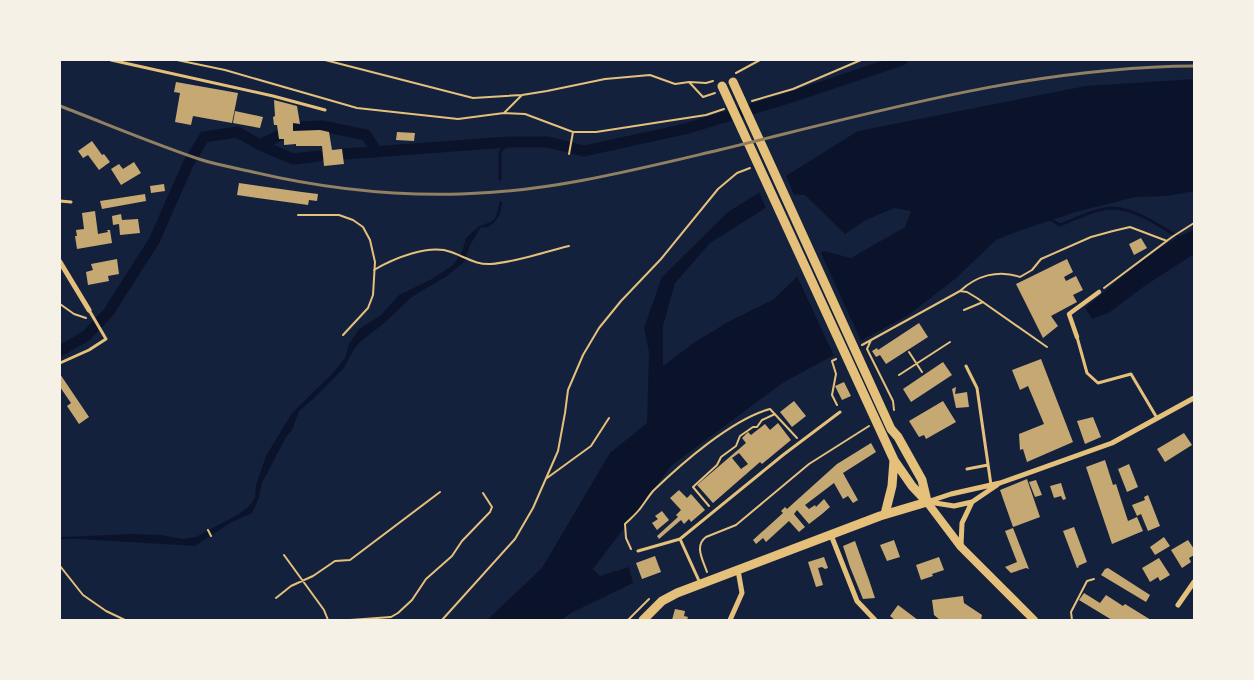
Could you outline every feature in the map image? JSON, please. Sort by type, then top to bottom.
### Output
[{"type":"main road","points":[[734,78],[891,429],[898,437],[922,480],[927,502]]},
{"type":"main road","points":[[720,83],[894,460],[912,486],[927,502]]},
{"type":"main road","points":[[885,514],[892,486],[894,460]]},
{"type":"main road","points":[[643,620],[662,601],[677,593],[885,514],[927,502]]},
{"type":"street","points":[[60,262],[88,310]]},
{"type":"street","points":[[1077,337],[1069,314],[1099,292]]},
{"type":"street","points":[[927,502],[951,494],[1000,483],[1112,443],[1194,398]]},
{"type":"street","points":[[927,502],[954,506],[972,502],[1000,483]]},
{"type":"street","points":[[927,502],[961,547],[1034,620]]},
{"type":"street","points":[[961,547],[962,523],[972,502]]},
{"type":"street","points":[[831,535],[857,601],[875,620]]},
{"type":"street","points":[[730,620],[742,593],[738,570]]},
{"type":"street","points":[[1178,605],[1194,582]]},
{"type":"lane","points":[[111,60],[273,96],[325,110]]},
{"type":"lane","points":[[60,201],[71,202]]},
{"type":"lane","points":[[60,363],[89,350],[106,339],[88,310]]},
{"type":"lane","points":[[1077,337],[1087,372],[1098,383],[1131,374],[1158,419]]},
{"type":"lane","points":[[966,366],[976,388],[991,485]]},
{"type":"lane","points":[[638,551],[680,539],[840,412]]},
{"type":"lane","points":[[968,469],[988,465]]},
{"type":"lane","points":[[680,539],[700,584]]},
{"type":"path","points":[[177,60],[225,70],[357,108],[458,119],[504,113],[525,114],[574,132],[596,132],[706,115],[732,107]]},
{"type":"path","points":[[325,60],[473,98],[522,95],[605,78],[650,76],[675,84],[690,82],[720,83]]},
{"type":"path","points":[[734,78],[760,60]]},
{"type":"path","points":[[750,102],[793,89],[861,60]]},
{"type":"path","points":[[690,82],[702,97],[710,95]]},
{"type":"path","points":[[504,113],[522,95]]},
{"type":"path","points":[[569,154],[574,132]]},
{"type":"path","points":[[442,620],[515,539],[533,508],[558,451],[568,390],[583,356],[599,328],[621,301],[661,259],[718,189],[738,173],[756,164]]},
{"type":"path","points":[[298,215],[339,215],[363,226],[370,240],[375,262],[373,295],[368,308],[344,335]]},
{"type":"path","points":[[1099,292],[1172,237],[1194,223]]},
{"type":"path","points":[[872,340],[960,291],[970,282],[985,276],[1011,274],[1020,277],[1032,270],[1042,259],[1084,242],[1091,237],[1130,227],[1167,241]]},
{"type":"path","points":[[374,270],[389,261],[434,250],[449,251],[466,260],[490,264],[528,257],[569,246]]},
{"type":"path","points":[[960,291],[968,292],[1047,347]]},
{"type":"path","points":[[964,310],[983,302]]},
{"type":"path","points":[[60,304],[74,314],[94,319]]},
{"type":"path","points":[[899,375],[950,342]]},
{"type":"path","points":[[910,352],[922,372]]},
{"type":"path","points":[[638,551],[632,550],[628,544],[625,524],[676,469],[717,438],[741,422],[770,409],[801,442]]},
{"type":"path","points":[[714,511],[693,487],[716,465],[721,457],[736,446],[740,436],[757,426],[762,420],[775,414]]},
{"type":"path","points":[[546,478],[590,446],[609,418]]},
{"type":"path","points":[[707,572],[699,549],[702,540],[736,525],[808,464],[866,428]]},
{"type":"path","points":[[276,598],[334,561],[350,560],[358,555],[440,492]]},
{"type":"path","points":[[350,620],[391,617],[405,608],[426,579],[452,556],[462,541],[490,512],[492,507],[483,493]]},
{"type":"path","points":[[208,530],[211,536]]},
{"type":"path","points":[[284,555],[324,610],[328,620]]},
{"type":"path","points":[[60,566],[83,595],[106,611],[124,620]]},
{"type":"path","points":[[1072,620],[1071,612],[1087,581],[1094,579]]},
{"type":"water","points":[[1194,79],[1194,191],[1167,196],[1135,197],[1076,212],[996,240],[955,279],[907,316],[784,382],[672,465],[593,569],[600,576],[629,567],[633,583],[571,613],[561,620],[487,620],[542,568],[610,453],[647,423],[649,352],[644,328],[662,277],[728,212],[858,131],[1086,86]],"holes":[[[788,194],[805,195],[845,234],[866,220],[894,208],[911,211],[905,227],[851,258],[823,251],[774,299],[728,322],[695,342],[663,366],[663,326],[675,283],[710,243]]]},
{"type":"water","points":[[500,201],[502,201],[502,205],[498,218],[493,224],[485,228],[481,227],[470,245],[464,262],[447,276],[413,296],[360,342],[344,368],[299,411],[292,430],[286,437],[262,483],[259,497],[252,513],[230,523],[195,546],[60,539],[60,537],[133,534],[161,535],[183,539],[196,537],[239,514],[255,498],[256,485],[266,456],[292,413],[333,373],[345,358],[349,344],[359,329],[380,316],[399,295],[432,279],[453,265],[462,252],[466,238],[479,226],[491,222],[496,217]]},
{"type":"water","points":[[1194,230],[1194,254],[1146,285],[1110,312],[1092,319],[1085,308],[1152,254],[1180,236]]},
{"type":"pier","points":[[785,174],[795,197],[789,196],[767,210],[758,190]]},
{"type":"pier","points":[[820,251],[862,343],[835,358],[796,274]]},
{"type":"building","points":[[176,82],[238,93],[232,123],[193,116],[191,125],[175,122],[180,93],[174,92]]},
{"type":"building","points":[[274,100],[297,106],[300,124],[293,123],[293,131],[320,130],[329,132],[332,150],[342,149],[344,164],[324,166],[322,146],[284,145],[284,139],[279,139],[277,125],[274,125]]},
{"type":"building","points":[[235,111],[263,117],[260,128],[233,123]]},
{"type":"building","points":[[397,132],[415,133],[414,141],[396,140]]},
{"type":"building","points":[[92,141],[102,155],[104,154],[110,162],[99,170],[88,155],[83,158],[78,151]]},
{"type":"building","points":[[134,162],[141,173],[121,185],[111,169],[119,164],[123,169]]},
{"type":"building","points":[[239,183],[318,194],[317,201],[309,200],[308,205],[237,195]]},
{"type":"building","points":[[164,184],[165,191],[151,193],[150,186]]},
{"type":"building","points":[[145,194],[146,201],[102,209],[100,201]]},
{"type":"building","points":[[95,211],[98,234],[110,230],[112,243],[77,249],[76,230],[84,229],[82,213]]},
{"type":"building","points":[[121,214],[122,220],[138,219],[140,233],[120,235],[119,224],[113,225],[112,216]]},
{"type":"building","points":[[1141,238],[1147,248],[1134,255],[1129,244]]},
{"type":"building","points":[[117,259],[119,274],[108,276],[109,281],[88,285],[86,272],[93,270],[91,264]]},
{"type":"building","points":[[1067,259],[1073,272],[1064,277],[1066,281],[1076,276],[1083,290],[1073,295],[1077,302],[1051,316],[1058,326],[1043,338],[1016,284]]},
{"type":"building","points":[[919,323],[928,337],[886,364],[880,355],[876,357],[872,351],[877,348],[878,350]]},
{"type":"building","points":[[1041,359],[1073,442],[1027,462],[1023,449],[1020,450],[1019,434],[1044,424],[1028,386],[1020,390],[1012,370]]},
{"type":"building","points":[[943,362],[952,375],[911,402],[903,389]]},
{"type":"building","points":[[60,374],[89,417],[79,424],[67,406],[71,403],[60,387]]},
{"type":"building","points":[[844,382],[851,396],[842,400],[835,386]]},
{"type":"building","points":[[956,387],[955,394],[967,392],[969,407],[956,408],[952,389]]},
{"type":"building","points":[[794,401],[806,416],[792,427],[780,412]]},
{"type":"building","points":[[943,401],[956,422],[926,439],[924,435],[919,437],[909,421]]},
{"type":"building","points":[[1093,417],[1101,437],[1085,444],[1077,421]]},
{"type":"building","points":[[778,423],[791,440],[762,464],[760,462],[713,503],[697,485],[746,443],[742,438],[748,432],[751,435],[765,424],[770,430]],"holes":[[[739,453],[748,464],[741,469],[732,458]]]},
{"type":"building","points":[[1184,433],[1192,445],[1165,462],[1157,449]]},
{"type":"building","points":[[871,443],[876,452],[843,473],[858,500],[853,503],[848,496],[843,499],[834,483],[805,505],[809,509],[815,505],[816,507],[824,499],[830,507],[822,514],[809,524],[797,510],[794,514],[805,527],[799,532],[789,521],[766,542],[763,538],[756,544],[753,540],[783,513],[781,511],[785,507],[787,509],[837,464]]},
{"type":"building","points":[[1105,460],[1113,485],[1116,484],[1128,521],[1137,517],[1143,531],[1112,544],[1086,467]]},
{"type":"building","points":[[1129,464],[1138,487],[1127,492],[1118,469]]},
{"type":"building","points":[[1027,479],[1040,517],[1013,527],[1000,490]]},
{"type":"building","points":[[1036,480],[1042,495],[1035,497],[1029,482]]},
{"type":"building","points":[[1061,483],[1066,499],[1063,500],[1061,496],[1054,498],[1050,486]]},
{"type":"building","points":[[679,490],[687,498],[691,494],[705,510],[691,522],[689,519],[684,524],[681,520],[659,539],[657,536],[678,517],[676,515],[681,510],[670,498]]},
{"type":"building","points":[[1148,495],[1160,526],[1148,531],[1141,514],[1137,516],[1132,505],[1145,500],[1144,497]]},
{"type":"building","points":[[662,511],[669,520],[657,530],[652,523],[658,519],[655,516]]},
{"type":"building","points":[[1074,527],[1087,562],[1077,568],[1063,531]]},
{"type":"building","points":[[1013,528],[1029,569],[1026,568],[1011,573],[1005,567],[1017,562],[1005,531]]},
{"type":"building","points":[[1164,537],[1170,546],[1155,555],[1150,547]]},
{"type":"building","points":[[894,540],[900,557],[887,561],[880,545]]},
{"type":"building","points":[[1188,540],[1194,549],[1194,555],[1189,558],[1191,562],[1182,568],[1171,550]]},
{"type":"building","points":[[855,541],[875,598],[863,599],[850,567],[843,546]]},
{"type":"building","points":[[655,556],[661,572],[642,579],[636,563]]},
{"type":"building","points":[[824,557],[828,568],[818,568],[823,585],[816,587],[808,562]]},
{"type":"building","points":[[939,557],[944,570],[921,580],[916,565]]},
{"type":"building","points":[[1159,558],[1170,575],[1160,581],[1158,577],[1150,582],[1142,568]]},
{"type":"building","points":[[1108,568],[1150,595],[1146,602],[1101,575]]},
{"type":"building","points":[[1084,593],[1100,603],[1106,595],[1151,620],[1112,620],[1079,600]]},
{"type":"building","points":[[963,596],[964,603],[982,615],[981,620],[940,620],[934,615],[932,600]]},
{"type":"building","points":[[898,605],[918,620],[895,620],[890,616]]},
{"type":"building","points":[[675,609],[685,611],[684,616],[688,617],[687,620],[672,620]]},
{"type":"waterway","points":[[345,154],[508,142],[548,142],[584,151],[685,129],[795,96],[902,60]]},
{"type":"waterway","points":[[260,145],[296,127],[322,126],[366,135],[377,152]]},
{"type":"waterway","points":[[60,351],[86,336],[108,313],[154,241],[188,164],[204,137],[237,132],[260,145],[293,159],[319,156]]},
{"type":"waterway","points":[[500,179],[500,152],[508,142]]},
{"type":"waterway","points":[[1048,218],[1060,225],[1086,214],[1107,208],[1122,209],[1148,219],[1180,238]]},
{"type":"railway","points":[[60,106],[148,141],[208,162],[279,178],[356,190],[409,194],[461,194],[526,189],[591,179],[687,158],[895,107],[1013,83],[1133,68],[1194,66]]}]
